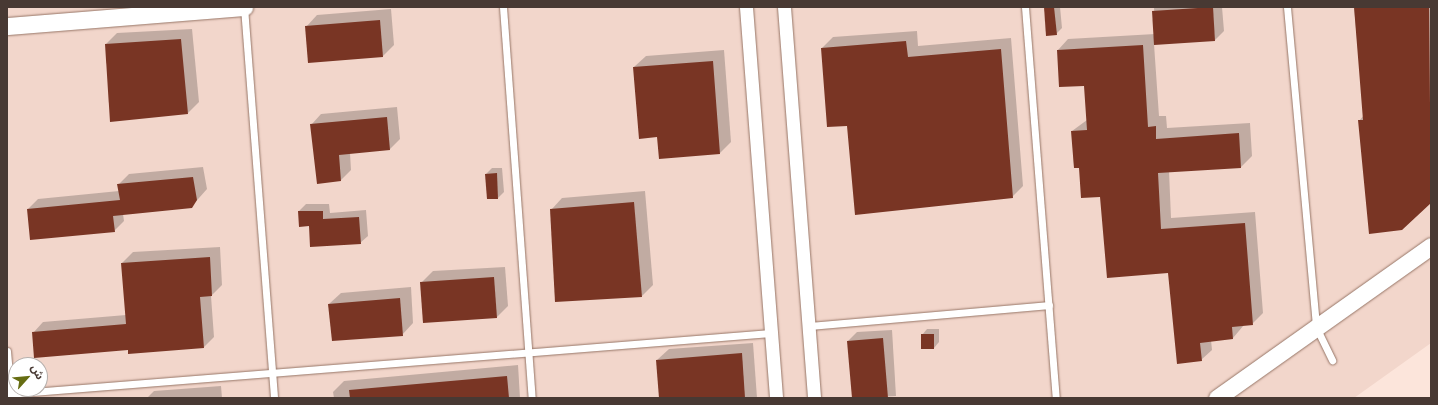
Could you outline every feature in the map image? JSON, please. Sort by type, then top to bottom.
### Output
[{"type":"street","points":[[7,26],[244,7]]},
{"type":"street","points":[[746,7],[776,398]]},
{"type":"street","points":[[784,7],[810,326],[814,398]]},
{"type":"street","points":[[1217,398],[1431,246]]},
{"type":"lane","points":[[244,7],[274,398]]},
{"type":"lane","points":[[503,7],[532,398]]},
{"type":"lane","points":[[1025,7],[1056,398]]},
{"type":"lane","points":[[1287,7],[1316,327],[1332,360]]},
{"type":"lane","points":[[810,326],[1049,305]]},
{"type":"lane","points":[[48,393],[771,333]]},
{"type":"lane","points":[[7,351],[8,374]]},
{"type":"shaded area","points":[[7,7],[1431,7],[1431,343],[1354,398],[7,398]]},
{"type":"building","points":[[1044,7],[1054,7],[1057,35],[1046,36]]},
{"type":"building","points":[[1213,7],[1215,41],[1154,45],[1152,11]]},
{"type":"building","points":[[1354,7],[1429,7],[1431,203],[1402,230],[1369,234],[1358,120],[1363,120]]},
{"type":"building","points":[[380,20],[383,57],[308,63],[305,26]]},
{"type":"building","points":[[181,39],[188,114],[110,122],[105,44]]},
{"type":"building","points":[[906,41],[908,57],[1001,49],[1013,198],[855,215],[847,126],[827,127],[821,48]]},
{"type":"building","points":[[1143,45],[1148,127],[1156,126],[1156,139],[1239,133],[1241,168],[1158,173],[1161,229],[1245,223],[1253,325],[1232,327],[1233,339],[1200,343],[1202,361],[1177,364],[1168,273],[1107,278],[1100,197],[1081,198],[1079,168],[1074,168],[1071,131],[1087,130],[1084,86],[1059,87],[1057,50]]},
{"type":"building","points":[[713,61],[720,154],[659,159],[657,137],[639,139],[633,67]]},
{"type":"building","points":[[387,117],[390,150],[339,155],[341,181],[317,184],[310,124]]},
{"type":"building","points":[[497,173],[498,199],[487,199],[485,174]]},
{"type":"building","points":[[193,177],[197,200],[192,208],[113,216],[115,232],[30,240],[27,209],[120,200],[117,184]]},
{"type":"building","points":[[634,202],[642,297],[555,302],[550,209]]},
{"type":"building","points":[[298,211],[323,211],[323,219],[359,217],[361,244],[310,247],[309,226],[299,227]]},
{"type":"building","points":[[210,257],[212,296],[200,297],[204,348],[128,354],[128,350],[34,357],[32,332],[126,324],[121,263]]},
{"type":"building","points":[[494,277],[497,318],[423,323],[420,282]]},
{"type":"building","points":[[400,298],[403,336],[332,341],[328,304]]},
{"type":"building","points":[[921,334],[934,334],[934,349],[921,349]]},
{"type":"building","points":[[883,338],[888,398],[852,398],[847,341]]},
{"type":"building","points":[[742,353],[745,398],[659,398],[656,360]]},
{"type":"building","points":[[507,376],[509,398],[350,398],[349,390]]}]
